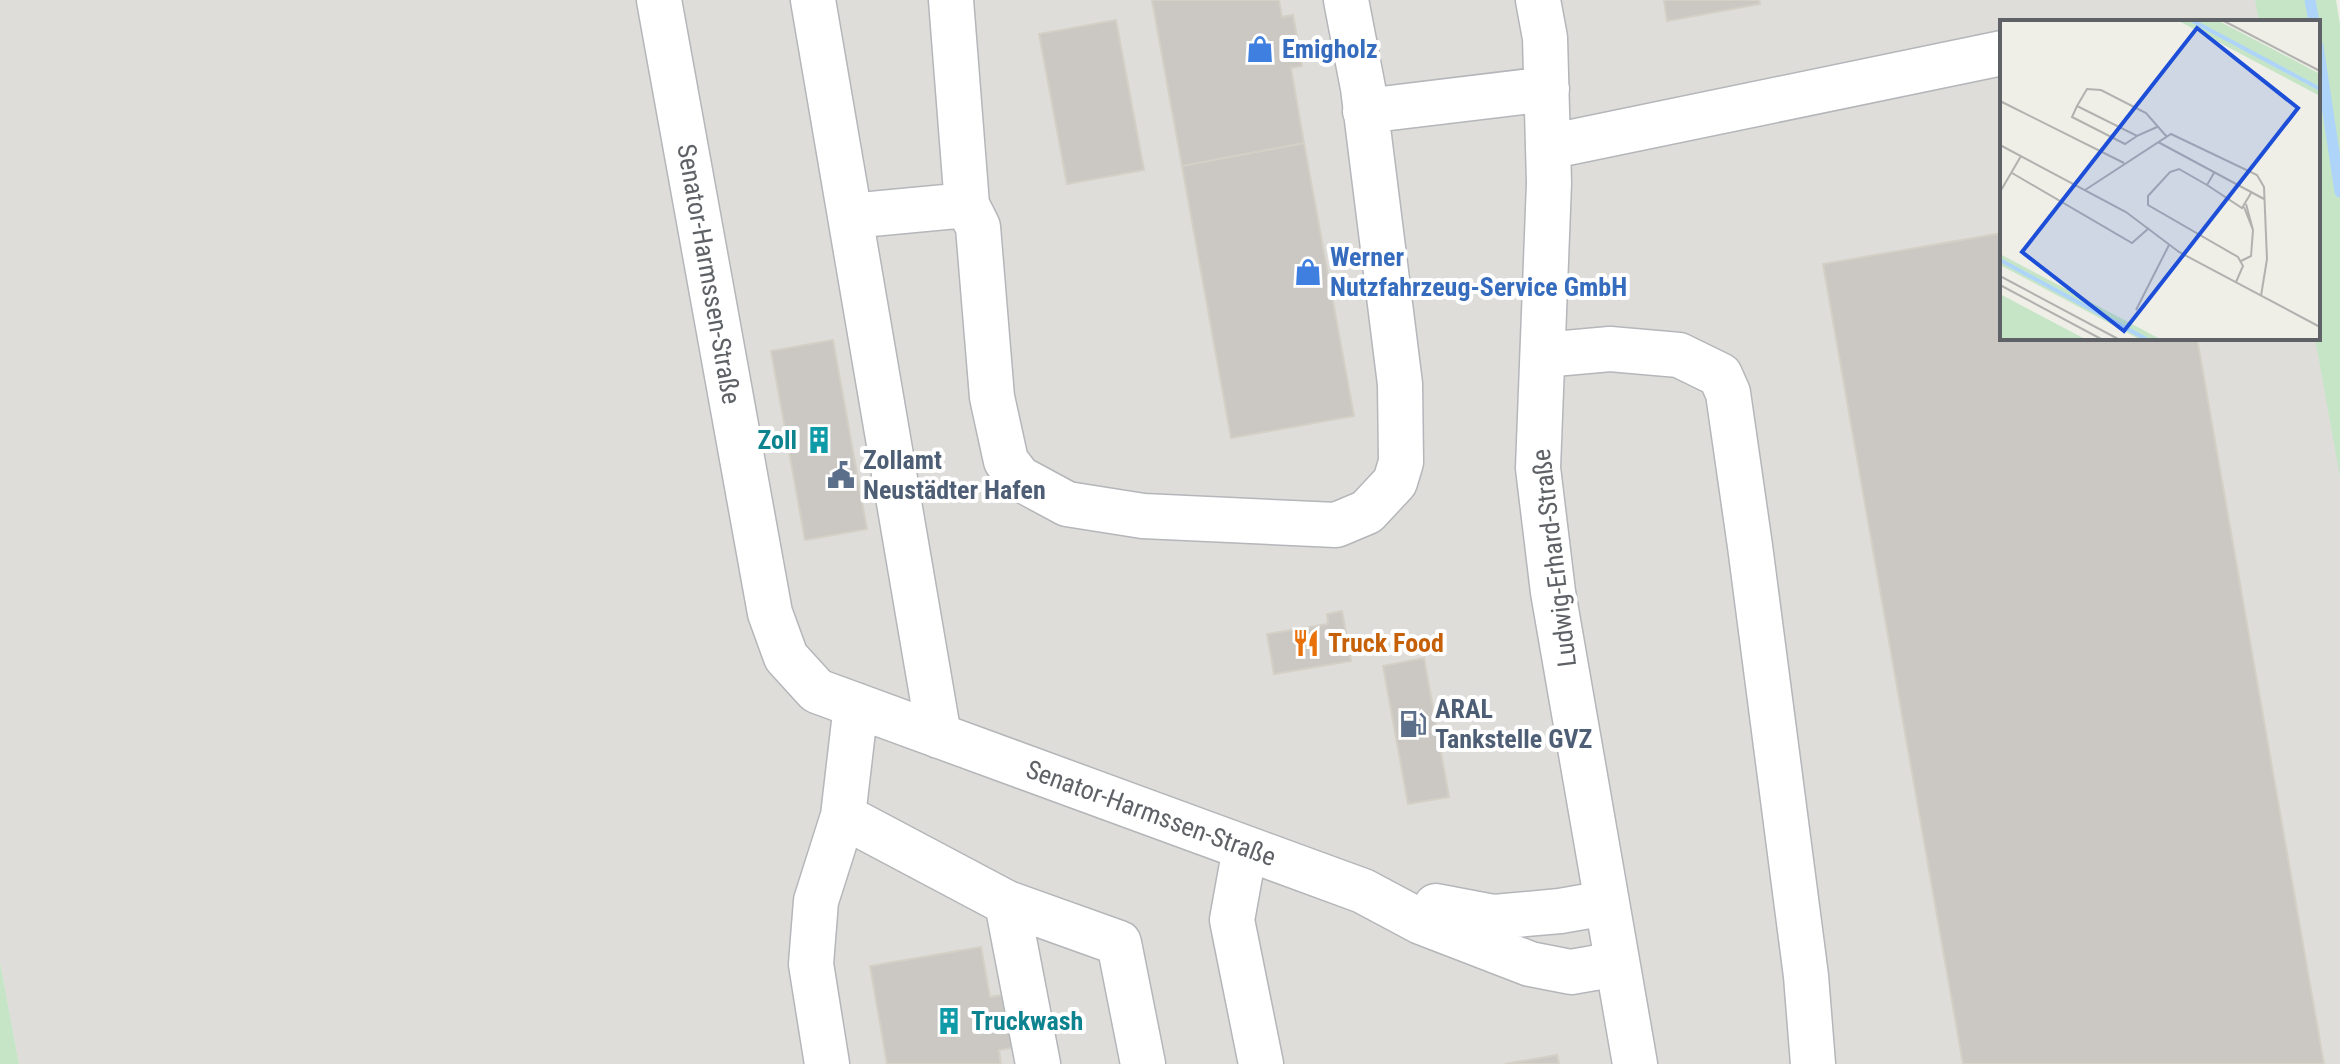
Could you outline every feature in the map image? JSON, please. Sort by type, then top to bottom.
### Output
[{"type":"street","name":"Senator-Harmssen-Straße","points":[[659,0],[770,613],[786,657],[817,691],[1363,891],[1421,922],[1530,964],[1571,972],[1617,964]]},
{"type":"street","points":[[813,0],[939,736]]},
{"type":"street","points":[[951,0],[967,205],[978,227],[980,240],[992,397],[1006,461],[1019,478],[1067,504],[1143,516],[1336,525],[1367,512],[1395,482],[1401,462],[1400,384],[1363,88],[1346,0]]},
{"type":"street","name":"Ludwig-Erhard-Straße","points":[[1538,0],[1545,38],[1549,183],[1538,468],[1553,592],[1635,1064]]},
{"type":"street","points":[[1548,147],[2000,53]]},
{"type":"street","points":[[1365,111],[1547,89]]},
{"type":"street","points":[[850,216],[967,205]]},
{"type":"street","points":[[1543,355],[1610,349],[1679,355],[1720,375],[1728,393],[1806,976],[1813,1064]]},
{"type":"street","points":[[827,1064],[811,964],[816,901],[843,816],[856,705]]},
{"type":"street","points":[[843,816],[1007,903],[1119,943],[1143,1064]]},
{"type":"street","points":[[1245,848],[1232,920],[1261,1064]]},
{"type":"street","name":"Senator-Harmssen-Straße","points":[[1363,891],[1494,917],[1606,903]]},
{"type":"street","points":[[1007,903],[1038,1064]]},
{"type":"shaded area","points":[[0,0],[2257,0],[2261,20],[2000,20],[2000,340],[2317,340],[2340,469],[2340,1064],[19,1064],[0,962]]},
{"type":"green space","points":[[2255,0],[2336,0],[2340,24],[2340,477],[2315,340],[2320,340],[2320,20],[2259,20]]},
{"type":"green space","points":[[0,962],[19,1064],[0,1064]]},
{"type":"building","points":[[1152,0],[1279,0],[1282,17],[1293,15],[1298,42],[1302,66],[1291,68],[1304,143],[1182,166]]},
{"type":"building","points":[[1664,0],[1759,0],[1760,4],[1667,21]]},
{"type":"building","points":[[1116,20],[1144,170],[1067,184],[1039,34]]},
{"type":"building","points":[[1304,143],[1354,416],[1231,438],[1182,166]]},
{"type":"building","points":[[2000,233],[2000,340],[2197,340],[2324,1064],[1963,1064],[1823,264]]},
{"type":"building","name":"Zoll","points":[[833,340],[867,529],[805,540],[771,351]]},
{"type":"building","points":[[1342,611],[1351,661],[1274,674],[1267,634],[1328,624],[1327,614]]},
{"type":"building","points":[[1424,658],[1449,797],[1408,804],[1383,666]]},
{"type":"building","name":"Truckwash","points":[[981,947],[990,997],[1013,993],[1023,1046],[999,1050],[1001,1064],[887,1064],[870,966]]},
{"type":"building","points":[[1557,1055],[1559,1064],[1505,1064]]},
{"type":"waterway","points":[[2310,0],[2314,20]]},
{"type":"waterway","points":[[2320,59],[2340,192]]},
{"type":"place","name":"Emigholz","points":[[1260,49]]},
{"type":"place","name":"Werner Nutzfahrzeug-Service GmbH","points":[[1308,272]]},
{"type":"place","name":"Zoll","points":[[819,440]]},
{"type":"place","name":"Zollamt Neustädter Hafen","points":[[841,475]]},
{"type":"place","name":"Truck Food","points":[[1306,643]]},
{"type":"place","name":"ARAL Tankstelle GVZ","points":[[1413,724]]},
{"type":"place","name":"Truckwash","points":[[949,1021]]}]
